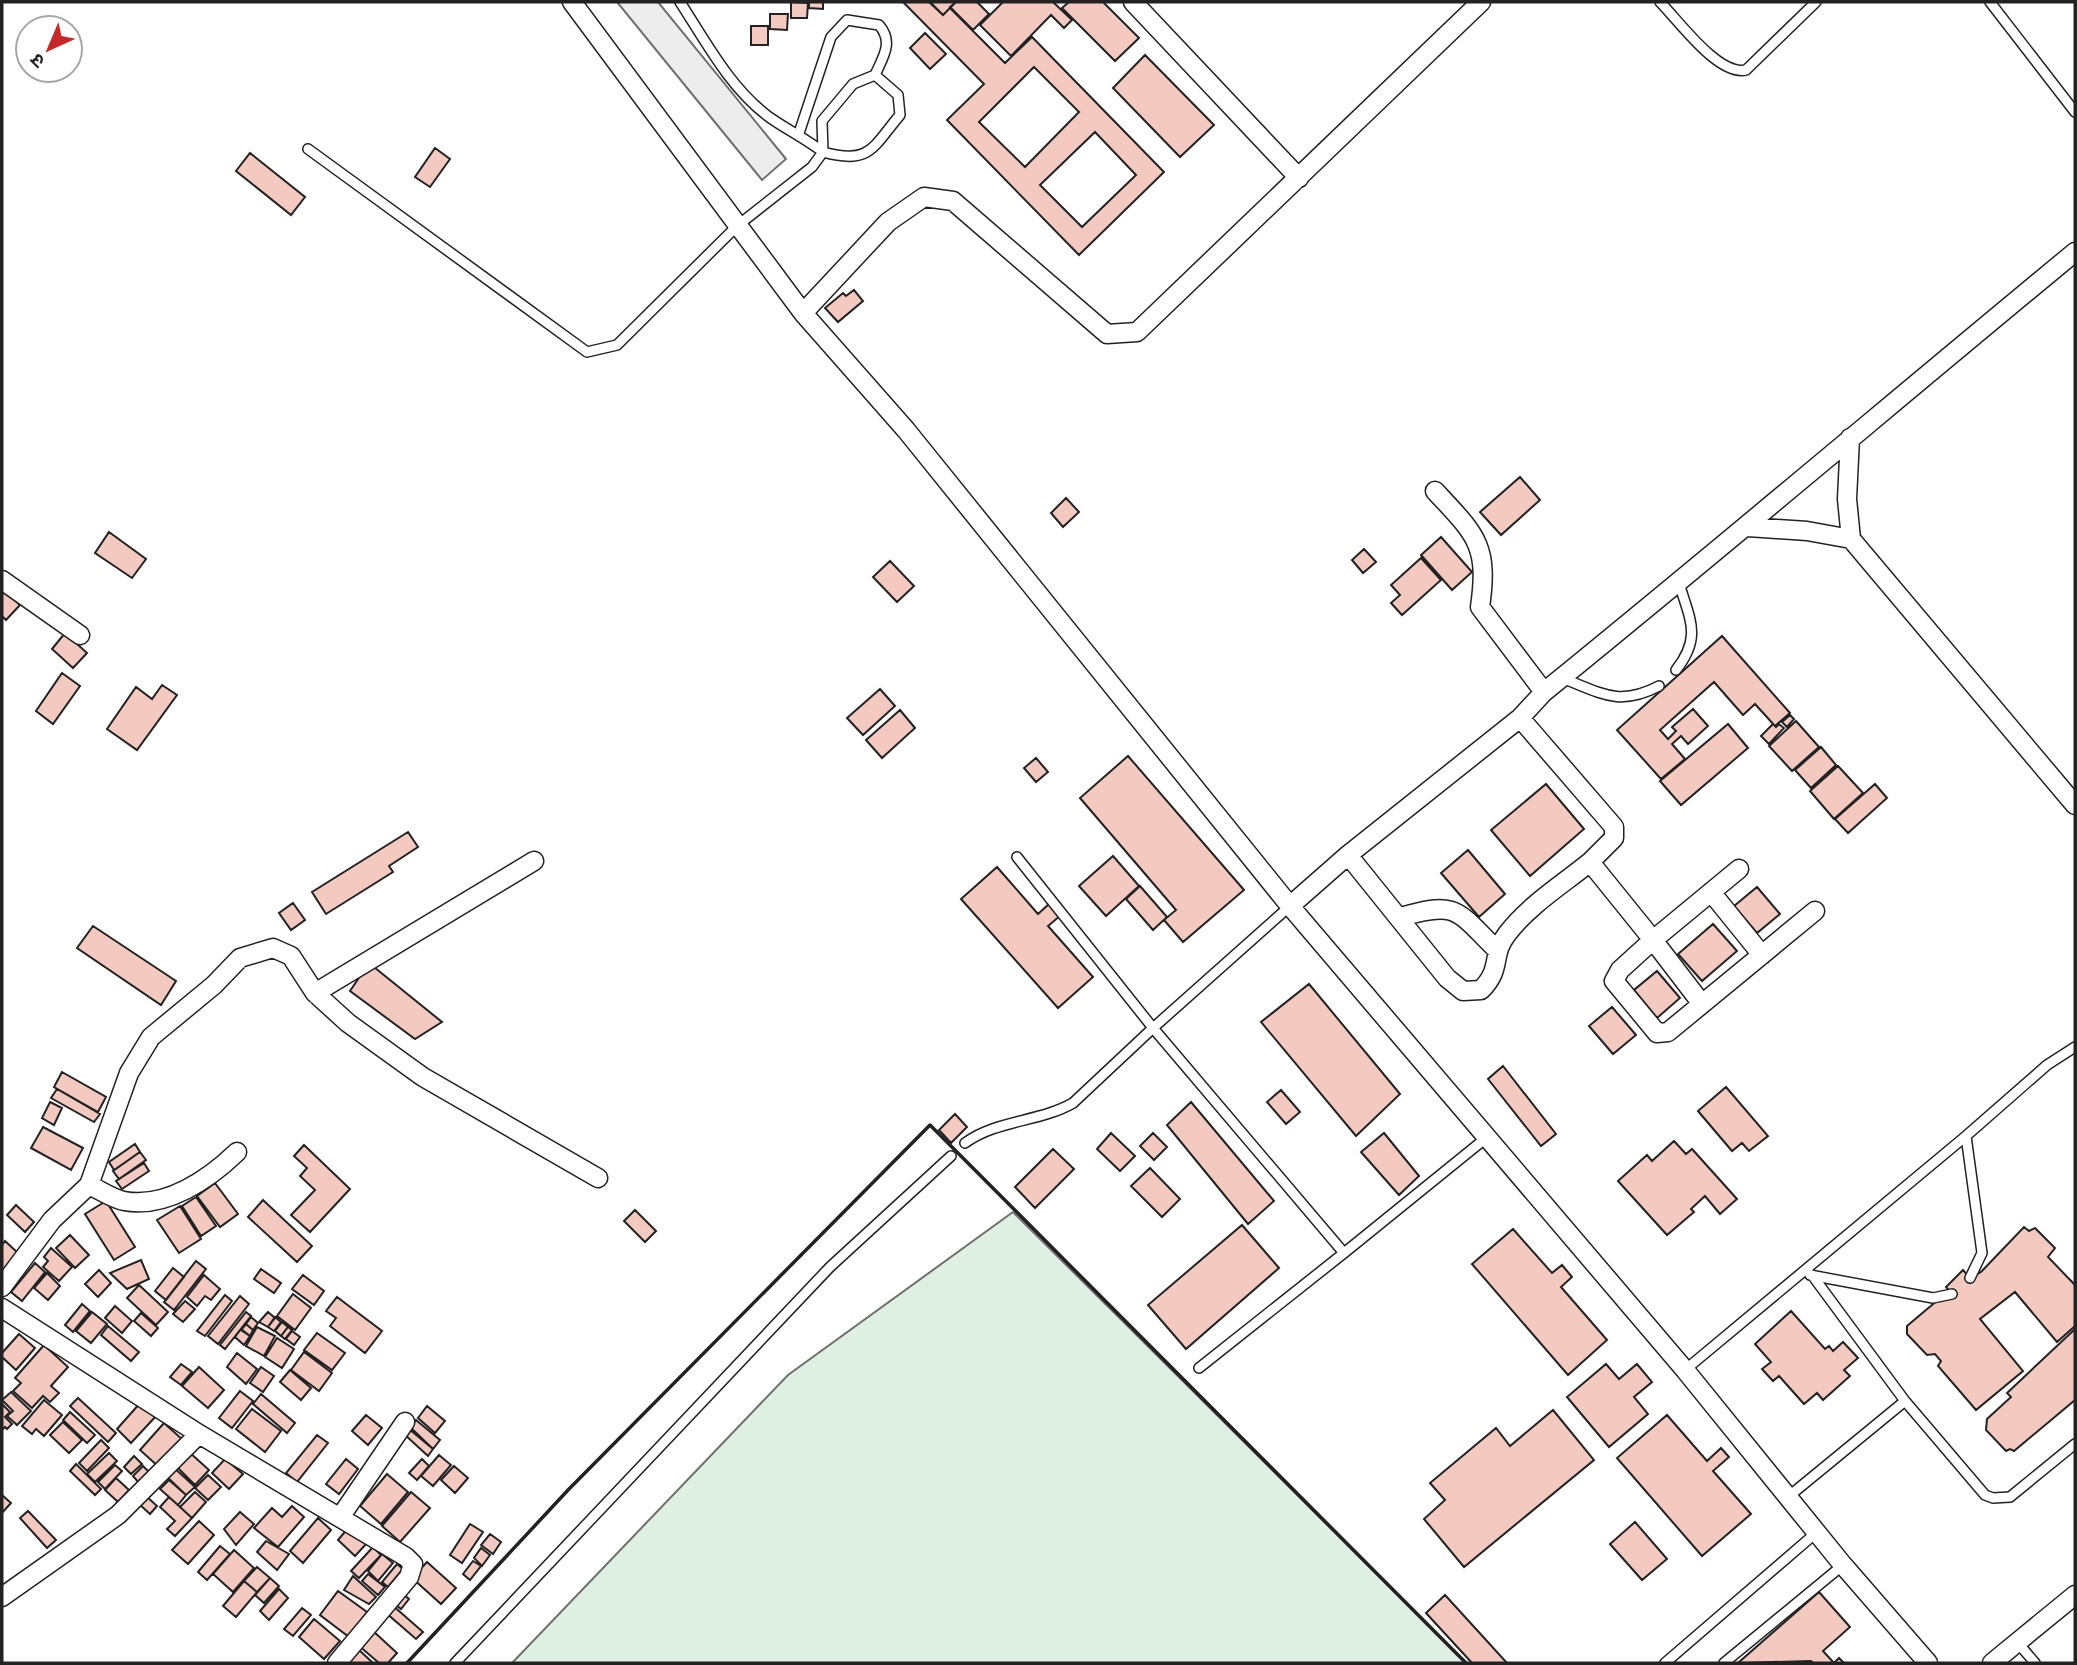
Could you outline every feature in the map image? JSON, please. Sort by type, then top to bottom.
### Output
[{"type":"street","points":[[572,2],[803,313],[906,430],[1290,906],[1685,1370],[1843,1564],[1928,1663]]},
{"type":"street","points":[[1133,2],[1299,178]]},
{"type":"street","points":[[803,313],[888,222],[924,197],[953,201],[1107,334],[1137,332],[1481,2]]},
{"type":"street","points":[[1290,906],[1348,855],[1520,718],[1544,692],[1748,527],[1850,438],[2075,252]]},
{"type":"street","points":[[1850,438],[1847,499],[1851,539],[2075,805]]},
{"type":"street","points":[[1435,491],[1460,518],[1482,549],[1485,573],[1480,607],[1544,692]]},
{"type":"street","points":[[1748,527],[1807,531],[1851,539]]},
{"type":"street","points":[[2,580],[79,635]]},
{"type":"street","points":[[1348,855],[1401,917],[1447,978],[1463,991],[1481,990],[1494,976],[1497,950],[1508,933],[1529,911],[1590,862],[1614,838],[1614,827],[1520,718]]},
{"type":"street","points":[[315,993],[534,861]]},
{"type":"street","points":[[1590,862],[1702,1004]]},
{"type":"street","points":[[1739,869],[1653,940],[1620,970],[1614,981],[1619,991],[1657,1033],[1668,1032],[1815,911]]},
{"type":"street","points":[[1711,892],[1762,955]]},
{"type":"street","points":[[1401,917],[1446,908],[1462,916],[1497,950]]},
{"type":"street","points":[[2,1287],[52,1220],[89,1185],[129,1073],[151,1037],[214,985],[240,957],[273,948],[291,956],[315,993],[348,1023],[423,1077],[598,1178]]},
{"type":"street","points":[[89,1185],[124,1201],[151,1200],[188,1189],[216,1172],[237,1152]]},
{"type":"street","points":[[2,1308],[199,1434],[406,1557],[413,1569],[337,1663]]},
{"type":"street","points":[[341,1516],[405,1422]]},
{"type":"street","points":[[2,1597],[118,1515],[199,1434]]},
{"type":"street","points":[[1992,1663],[2074,1600]]},
{"type":"lane","points":[[680,2],[728,75],[747,97],[770,117],[799,133],[824,152],[848,159],[857,158],[870,151],[900,115],[898,95],[875,75]]},
{"type":"lane","points":[[1660,2],[1722,67],[1739,72],[1746,70],[1816,2]]},
{"type":"lane","points":[[1990,2],[2075,112]]},
{"type":"lane","points":[[308,149],[587,352],[617,345],[737,226],[811,167],[824,152],[822,121],[853,83],[875,75],[888,45],[885,32],[879,25],[848,20],[831,37],[799,133]]},
{"type":"lane","points":[[1676,670],[1693,644],[1692,624],[1679,583]]},
{"type":"lane","points":[[1561,678],[1618,698],[1637,698],[1659,686]]},
{"type":"lane","points":[[1017,857],[1153,1028],[1344,1253]]},
{"type":"lane","points":[[965,1143],[982,1133],[1061,1110],[1073,1103],[1290,906]]},
{"type":"lane","points":[[1685,1370],[1799,1272],[1966,1136],[2047,1065],[2075,1047]]},
{"type":"lane","points":[[1966,1136],[1983,1253],[1970,1278]]},
{"type":"lane","points":[[1199,1368],[1486,1138]]},
{"type":"lane","points":[[455,1663],[830,1267],[951,1156]]},
{"type":"lane","points":[[1799,1272],[1933,1298],[1952,1294]]},
{"type":"lane","points":[[1812,1275],[1905,1401],[1985,1495],[1993,1498],[2010,1497],[2075,1444]]},
{"type":"lane","points":[[1788,1497],[1905,1401]]},
{"type":"lane","points":[[1665,1663],[1817,1532]]},
{"type":"lane","points":[[1724,1663],[1843,1564]]},
{"type":"lane","points":[[2018,1643],[2035,1663]]},
{"type":"green space","points":[[1013,1212],[1466,1663],[512,1663],[788,1375]]},
{"type":"shaded area","points":[[617,2],[658,2],[786,159],[762,180]]},
{"type":"building","points":[[791,2],[808,3],[807,18],[791,18]]},
{"type":"building","points":[[809,2],[823,2],[823,9],[809,8]]},
{"type":"building","points":[[903,2],[929,2],[943,15],[950,8],[1005,63],[1032,37],[1164,172],[1079,255],[947,120],[984,84]],"holes":[[[1034,67],[1079,112],[1025,167],[979,122]],[[1095,132],[1136,175],[1082,227],[1040,185]]]},
{"type":"building","points":[[930,2],[956,2],[943,15]]},
{"type":"building","points":[[956,2],[977,2],[989,14],[973,30],[950,7]]},
{"type":"building","points":[[1003,2],[1053,2],[1072,20],[1064,28],[1051,15],[1011,56],[980,25]]},
{"type":"building","points":[[1069,2],[1103,2],[1139,38],[1115,61],[1062,8]]},
{"type":"building","points":[[770,14],[788,14],[787,30],[770,29]]},
{"type":"building","points":[[751,26],[768,26],[768,45],[751,45]]},
{"type":"building","points":[[925,33],[946,54],[930,69],[910,48]]},
{"type":"building","points":[[1145,55],[1214,125],[1180,157],[1113,88]]},
{"type":"building","points":[[435,148],[450,159],[430,187],[415,177]]},
{"type":"building","points":[[250,153],[305,197],[291,215],[236,171]]},
{"type":"building","points":[[854,290],[863,301],[838,322],[825,308],[843,293],[846,296]]},
{"type":"building","points":[[1520,477],[1540,500],[1501,535],[1480,512]]},
{"type":"building","points":[[1066,498],[1079,512],[1063,527],[1051,513]]},
{"type":"building","points":[[109,532],[146,559],[132,578],[95,553]]},
{"type":"building","points":[[1441,537],[1472,572],[1452,590],[1421,555]]},
{"type":"building","points":[[1364,549],[1376,562],[1363,573],[1352,560]]},
{"type":"building","points":[[1421,558],[1441,580],[1402,615],[1391,603],[1400,595],[1391,585]]},
{"type":"building","points":[[890,561],[914,586],[897,602],[873,577]]},
{"type":"building","points":[[2,589],[20,605],[6,620],[2,616]]},
{"type":"building","points":[[65,633],[87,653],[73,668],[52,649]]},
{"type":"building","points":[[1722,636],[1790,713],[1775,726],[1755,704],[1743,715],[1714,682],[1660,730],[1668,739],[1676,731],[1672,727],[1693,709],[1708,726],[1688,744],[1681,736],[1672,744],[1685,759],[1661,779],[1617,730]]},
{"type":"building","points":[[62,673],[80,686],[53,724],[36,711]]},
{"type":"building","points":[[162,685],[177,695],[137,750],[107,729],[136,687],[152,699]]},
{"type":"building","points":[[880,689],[895,706],[863,735],[847,718]]},
{"type":"building","points":[[900,710],[915,728],[882,758],[866,740]]},
{"type":"building","points":[[1790,715],[1794,719],[1787,727],[1782,722]]},
{"type":"building","points":[[1796,721],[1819,747],[1792,771],[1769,746]]},
{"type":"building","points":[[1728,724],[1748,748],[1681,805],[1660,781]]},
{"type":"building","points":[[1773,724],[1784,728],[1769,744],[1761,736]]},
{"type":"building","points":[[1821,747],[1836,765],[1811,788],[1795,770]]},
{"type":"building","points":[[1128,756],[1244,890],[1183,942],[1164,920],[1176,910],[1080,798]]},
{"type":"building","points":[[1036,758],[1048,772],[1036,782],[1024,768]]},
{"type":"building","points":[[1838,766],[1863,793],[1834,819],[1810,791]]},
{"type":"building","points":[[1546,784],[1584,829],[1530,876],[1491,830]]},
{"type":"building","points":[[1875,784],[1887,798],[1848,833],[1835,819]]},
{"type":"building","points":[[408,832],[418,847],[389,866],[393,872],[326,914],[312,892]]},
{"type":"building","points":[[1468,850],[1505,894],[1479,917],[1441,873]]},
{"type":"building","points":[[1113,856],[1139,886],[1106,916],[1079,886]]},
{"type":"building","points":[[997,867],[1038,914],[1050,903],[1061,915],[1048,926],[1093,977],[1058,1008],[961,899]]},
{"type":"building","points":[[1140,886],[1167,917],[1153,930],[1126,899]]},
{"type":"building","points":[[1757,887],[1780,914],[1757,933],[1734,906]]},
{"type":"building","points":[[293,903],[305,920],[291,930],[279,913]]},
{"type":"building","points":[[1713,924],[1737,951],[1702,981],[1678,954]]},
{"type":"building","points":[[93,926],[176,981],[161,1005],[77,948]]},
{"type":"building","points":[[369,963],[442,1022],[415,1039],[350,991]]},
{"type":"building","points":[[1657,971],[1680,998],[1657,1018],[1634,990]]},
{"type":"building","points":[[1309,984],[1400,1094],[1356,1136],[1261,1022]]},
{"type":"building","points":[[1612,1007],[1636,1035],[1613,1054],[1589,1026]]},
{"type":"building","points":[[1503,1066],[1556,1134],[1541,1146],[1488,1079]]},
{"type":"building","points":[[62,1072],[106,1097],[98,1112],[54,1087]]},
{"type":"building","points":[[1726,1087],[1768,1136],[1749,1151],[1742,1143],[1732,1151],[1698,1111]]},
{"type":"building","points":[[57,1089],[100,1114],[94,1122],[51,1098]]},
{"type":"building","points":[[1281,1090],[1300,1112],[1286,1124],[1267,1102]]},
{"type":"building","points":[[50,1102],[62,1108],[54,1125],[42,1118]]},
{"type":"building","points":[[1191,1102],[1274,1201],[1248,1224],[1167,1125]]},
{"type":"building","points":[[955,1114],[967,1127],[951,1143],[939,1130]]},
{"type":"building","points":[[43,1127],[83,1148],[71,1170],[31,1148]]},
{"type":"building","points":[[1111,1133],[1135,1156],[1120,1171],[1097,1149]]},
{"type":"building","points":[[1153,1133],[1167,1147],[1154,1160],[1140,1146]]},
{"type":"building","points":[[1384,1133],[1419,1176],[1399,1195],[1361,1152]]},
{"type":"building","points":[[1674,1141],[1686,1154],[1692,1149],[1737,1199],[1720,1214],[1705,1196],[1691,1209],[1694,1212],[1667,1235],[1618,1181],[1647,1155],[1652,1161]]},
{"type":"building","points":[[135,1144],[140,1152],[114,1170],[109,1162]]},
{"type":"building","points":[[304,1145],[350,1189],[310,1232],[291,1215],[315,1190],[300,1176],[307,1168],[294,1156]]},
{"type":"building","points":[[1053,1149],[1074,1169],[1035,1208],[1015,1187]]},
{"type":"building","points":[[140,1152],[146,1160],[119,1179],[113,1171]]},
{"type":"building","points":[[144,1163],[149,1171],[122,1189],[116,1181]]},
{"type":"building","points":[[1150,1168],[1180,1199],[1162,1217],[1131,1186]]},
{"type":"building","points":[[215,1183],[238,1214],[220,1227],[197,1196]]},
{"type":"building","points":[[196,1197],[216,1226],[201,1236],[182,1206]]},
{"type":"building","points":[[263,1200],[312,1246],[297,1262],[248,1217]]},
{"type":"building","points":[[106,1201],[135,1247],[114,1260],[85,1214]]},
{"type":"building","points":[[16,1205],[34,1222],[25,1232],[7,1215]]},
{"type":"building","points":[[180,1206],[201,1239],[179,1253],[157,1220]]},
{"type":"building","points":[[635,1210],[656,1231],[645,1242],[624,1221]]},
{"type":"building","points":[[1242,1225],[1279,1268],[1186,1349],[1148,1305]]},
{"type":"building","points":[[2024,1227],[2029,1231],[2035,1228],[2055,1248],[2048,1257],[2075,1285],[2075,1326],[2057,1342],[2015,1292],[1980,1319],[2023,1371],[1976,1410],[1938,1366],[1941,1361],[1935,1354],[1927,1355],[1907,1334],[1907,1326],[1939,1299],[1947,1300],[1954,1296],[1946,1287],[1963,1270],[1970,1278],[1981,1272]]},
{"type":"building","points":[[1513,1229],[1552,1273],[1562,1265],[1572,1277],[1561,1287],[1607,1340],[1568,1375],[1472,1264]]},
{"type":"building","points":[[70,1235],[89,1255],[75,1268],[56,1248]]},
{"type":"building","points":[[5,1241],[18,1253],[2,1272],[2,1245]]},
{"type":"building","points":[[51,1248],[72,1267],[59,1281],[43,1267],[48,1261],[44,1257]]},
{"type":"building","points":[[141,1260],[149,1279],[127,1289],[110,1273]]},
{"type":"building","points":[[196,1261],[206,1269],[174,1310],[164,1302]]},
{"type":"building","points":[[35,1263],[45,1272],[22,1301],[11,1292]]},
{"type":"building","points":[[173,1268],[184,1277],[166,1300],[155,1291]]},
{"type":"building","points":[[261,1269],[281,1283],[274,1293],[254,1279]]},
{"type":"building","points":[[99,1270],[111,1283],[98,1297],[85,1284]]},
{"type":"building","points":[[47,1273],[60,1286],[48,1300],[34,1288]]},
{"type":"building","points":[[204,1275],[220,1289],[211,1300],[205,1296],[197,1306],[187,1297]]},
{"type":"building","points":[[303,1275],[324,1291],[314,1305],[292,1289]]},
{"type":"building","points":[[139,1285],[168,1312],[156,1325],[127,1298]]},
{"type":"building","points":[[293,1294],[311,1308],[295,1330],[277,1316]]},
{"type":"building","points":[[225,1295],[232,1301],[205,1336],[197,1331]]},
{"type":"building","points":[[240,1296],[249,1304],[218,1344],[208,1336]]},
{"type":"building","points":[[337,1297],[382,1331],[365,1353],[330,1326],[336,1318],[326,1311]]},
{"type":"building","points":[[185,1301],[195,1309],[183,1322],[173,1314]]},
{"type":"building","points":[[82,1304],[90,1311],[73,1332],[65,1325]]},
{"type":"building","points":[[115,1306],[132,1321],[122,1333],[105,1318]]},
{"type":"building","points":[[1791,1311],[1825,1349],[1829,1346],[1833,1351],[1843,1342],[1858,1358],[1844,1370],[1850,1376],[1823,1400],[1817,1393],[1804,1404],[1779,1376],[1773,1381],[1762,1369],[1771,1362],[1755,1344]]},
{"type":"building","points":[[92,1312],[107,1324],[91,1343],[76,1331]]},
{"type":"building","points":[[246,1312],[251,1316],[225,1349],[220,1345]]},
{"type":"building","points":[[268,1312],[275,1318],[268,1327],[259,1322]]},
{"type":"building","points":[[141,1313],[158,1328],[151,1336],[134,1321]]},
{"type":"building","points":[[251,1317],[258,1323],[253,1330],[246,1324]]},
{"type":"building","points":[[275,1317],[281,1322],[274,1331],[268,1327]]},
{"type":"building","points":[[282,1322],[288,1327],[281,1336],[275,1331]]},
{"type":"building","points":[[246,1324],[253,1330],[250,1336],[241,1330]]},
{"type":"building","points":[[108,1326],[139,1352],[131,1361],[101,1335]]},
{"type":"building","points":[[257,1327],[275,1336],[264,1356],[246,1346]]},
{"type":"building","points":[[288,1327],[292,1330],[285,1339],[281,1336]]},
{"type":"building","points":[[241,1329],[250,1336],[244,1345],[235,1337]]},
{"type":"building","points":[[2075,1329],[2075,1400],[2014,1451],[2006,1451],[1986,1430],[1987,1419],[2011,1397],[2007,1393]]},
{"type":"building","points":[[292,1331],[300,1337],[294,1345],[286,1339]]},
{"type":"building","points":[[317,1333],[345,1353],[332,1370],[304,1350]]},
{"type":"building","points":[[19,1334],[35,1348],[16,1370],[2,1357],[2,1353]]},
{"type":"building","points":[[277,1338],[294,1349],[282,1368],[265,1357]]},
{"type":"building","points":[[44,1345],[68,1367],[51,1386],[59,1393],[50,1402],[43,1396],[32,1408],[13,1391],[21,1383],[15,1378]]},
{"type":"building","points":[[304,1352],[332,1373],[319,1391],[291,1370]]},
{"type":"building","points":[[237,1353],[257,1369],[246,1384],[227,1367]]},
{"type":"building","points":[[181,1364],[192,1372],[181,1385],[170,1377]]},
{"type":"building","points":[[1606,1364],[1619,1379],[1637,1364],[1652,1382],[1634,1397],[1648,1414],[1609,1447],[1567,1397]]},
{"type":"building","points":[[199,1367],[224,1390],[208,1408],[182,1386]]},
{"type":"building","points":[[261,1367],[274,1376],[263,1392],[250,1383]]},
{"type":"building","points":[[290,1370],[311,1388],[301,1400],[280,1382]]},
{"type":"building","points":[[240,1391],[253,1401],[232,1428],[219,1418]]},
{"type":"building","points":[[11,1392],[31,1411],[17,1425],[7,1416],[13,1411],[2,1400]]},
{"type":"building","points":[[261,1394],[295,1423],[287,1433],[253,1404]]},
{"type":"building","points":[[78,1398],[116,1433],[108,1442],[70,1406]]},
{"type":"building","points":[[44,1400],[62,1415],[44,1436],[36,1429],[32,1434],[22,1426]]},
{"type":"building","points":[[141,1402],[157,1415],[131,1443],[117,1429]]},
{"type":"building","points":[[2,1404],[10,1412],[5,1417],[12,1424],[2,1430]]},
{"type":"building","points":[[427,1406],[445,1421],[435,1433],[418,1418]]},
{"type":"building","points":[[252,1409],[281,1431],[265,1452],[236,1429]]},
{"type":"building","points":[[1553,1410],[1594,1460],[1464,1567],[1424,1519],[1445,1500],[1430,1483],[1496,1428],[1510,1446]]},
{"type":"building","points":[[70,1412],[95,1435],[87,1443],[63,1420]]},
{"type":"building","points":[[366,1415],[382,1428],[368,1445],[352,1431]]},
{"type":"building","points":[[1667,1415],[1707,1461],[1721,1448],[1729,1457],[1713,1471],[1751,1514],[1702,1556],[1617,1458]]},
{"type":"building","points":[[416,1420],[440,1440],[433,1449],[410,1427]]},
{"type":"building","points":[[63,1422],[82,1440],[69,1453],[50,1435]]},
{"type":"building","points":[[164,1423],[184,1441],[160,1468],[140,1450]]},
{"type":"building","points":[[409,1429],[433,1449],[428,1456],[404,1434]]},
{"type":"building","points":[[317,1435],[328,1443],[297,1482],[286,1473]]},
{"type":"building","points":[[101,1440],[109,1448],[87,1471],[79,1463]]},
{"type":"building","points":[[188,1451],[209,1470],[195,1485],[175,1465]]},
{"type":"building","points":[[109,1453],[117,1461],[95,1482],[87,1474]]},
{"type":"building","points":[[439,1455],[451,1465],[433,1486],[421,1476]]},
{"type":"building","points":[[134,1456],[142,1464],[131,1474],[124,1467]]},
{"type":"building","points":[[225,1459],[243,1474],[229,1489],[212,1473]]},
{"type":"building","points":[[346,1459],[358,1469],[339,1494],[326,1484]]},
{"type":"building","points":[[422,1459],[429,1466],[417,1480],[409,1473]]},
{"type":"building","points":[[76,1464],[101,1489],[95,1495],[70,1471]]},
{"type":"building","points":[[115,1465],[122,1471],[105,1489],[98,1482]]},
{"type":"building","points":[[171,1465],[195,1487],[186,1495],[164,1474]]},
{"type":"building","points":[[143,1466],[150,1473],[139,1483],[133,1476]]},
{"type":"building","points":[[454,1466],[468,1478],[455,1493],[441,1480]]},
{"type":"building","points":[[387,1474],[408,1492],[381,1524],[360,1506]]},
{"type":"building","points":[[208,1475],[221,1487],[208,1500],[195,1488]]},
{"type":"building","points":[[116,1478],[129,1490],[118,1502],[105,1490]]},
{"type":"building","points":[[169,1480],[186,1495],[178,1505],[160,1489]]},
{"type":"building","points":[[195,1492],[206,1502],[192,1518],[180,1507]]},
{"type":"building","points":[[411,1492],[430,1508],[400,1542],[382,1526]]},
{"type":"building","points":[[2,1495],[11,1503],[2,1513]]},
{"type":"building","points":[[145,1495],[157,1506],[150,1514],[138,1503]]},
{"type":"building","points":[[169,1497],[192,1518],[175,1536],[167,1529],[175,1521],[160,1507]]},
{"type":"building","points":[[292,1506],[304,1517],[278,1547],[254,1528],[272,1508],[282,1517]]},
{"type":"building","points":[[28,1511],[56,1540],[47,1548],[20,1518]]},
{"type":"building","points":[[240,1512],[254,1524],[236,1545],[224,1529]]},
{"type":"building","points":[[318,1518],[331,1530],[303,1563],[290,1551]]},
{"type":"building","points":[[199,1521],[214,1535],[188,1564],[172,1550]]},
{"type":"building","points":[[1635,1522],[1667,1559],[1642,1580],[1610,1544]]},
{"type":"building","points":[[470,1524],[483,1532],[462,1563],[450,1555]]},
{"type":"building","points":[[349,1527],[367,1543],[355,1556],[338,1540]]},
{"type":"building","points":[[490,1534],[501,1542],[493,1554],[481,1545]]},
{"type":"building","points":[[266,1541],[289,1554],[277,1570],[257,1552]]},
{"type":"building","points":[[220,1546],[230,1554],[207,1580],[198,1572]]},
{"type":"building","points":[[373,1547],[381,1555],[359,1578],[351,1571]]},
{"type":"building","points":[[481,1548],[490,1555],[482,1566],[474,1558]]},
{"type":"building","points":[[234,1550],[254,1568],[233,1592],[213,1574]]},
{"type":"building","points":[[382,1554],[393,1563],[378,1581],[368,1571]]},
{"type":"building","points":[[473,1561],[481,1566],[470,1580],[463,1574]]},
{"type":"building","points":[[427,1562],[456,1588],[441,1604],[412,1578]]},
{"type":"building","points":[[397,1564],[403,1569],[388,1587],[382,1582]]},
{"type":"building","points":[[257,1567],[270,1578],[257,1592],[244,1581]]},
{"type":"building","points":[[368,1574],[385,1587],[378,1595],[362,1581]]},
{"type":"building","points":[[353,1576],[376,1597],[369,1604],[344,1590]]},
{"type":"building","points":[[270,1578],[279,1586],[264,1603],[255,1595]]},
{"type":"building","points":[[244,1581],[257,1592],[236,1617],[223,1606]]},
{"type":"building","points":[[279,1589],[288,1598],[269,1620],[260,1611]]},
{"type":"building","points":[[338,1591],[367,1612],[349,1637],[320,1615]]},
{"type":"building","points":[[399,1591],[409,1599],[401,1609],[391,1601]]},
{"type":"building","points":[[1819,1592],[1850,1627],[1823,1651],[1834,1663],[1738,1663]]},
{"type":"building","points":[[1445,1595],[1507,1663],[1472,1663],[1426,1613]]},
{"type":"building","points":[[391,1604],[423,1632],[416,1639],[385,1612]]},
{"type":"building","points":[[302,1608],[311,1615],[293,1636],[284,1629]]},
{"type":"building","points":[[314,1619],[340,1641],[324,1659],[299,1637]]},
{"type":"building","points":[[372,1630],[397,1653],[388,1663],[379,1663],[358,1645]]},
{"type":"building","points":[[358,1649],[373,1663],[345,1663]]},
{"type":"wall","points":[[407,1663],[569,1489],[930,1125],[1466,1663]]}]
